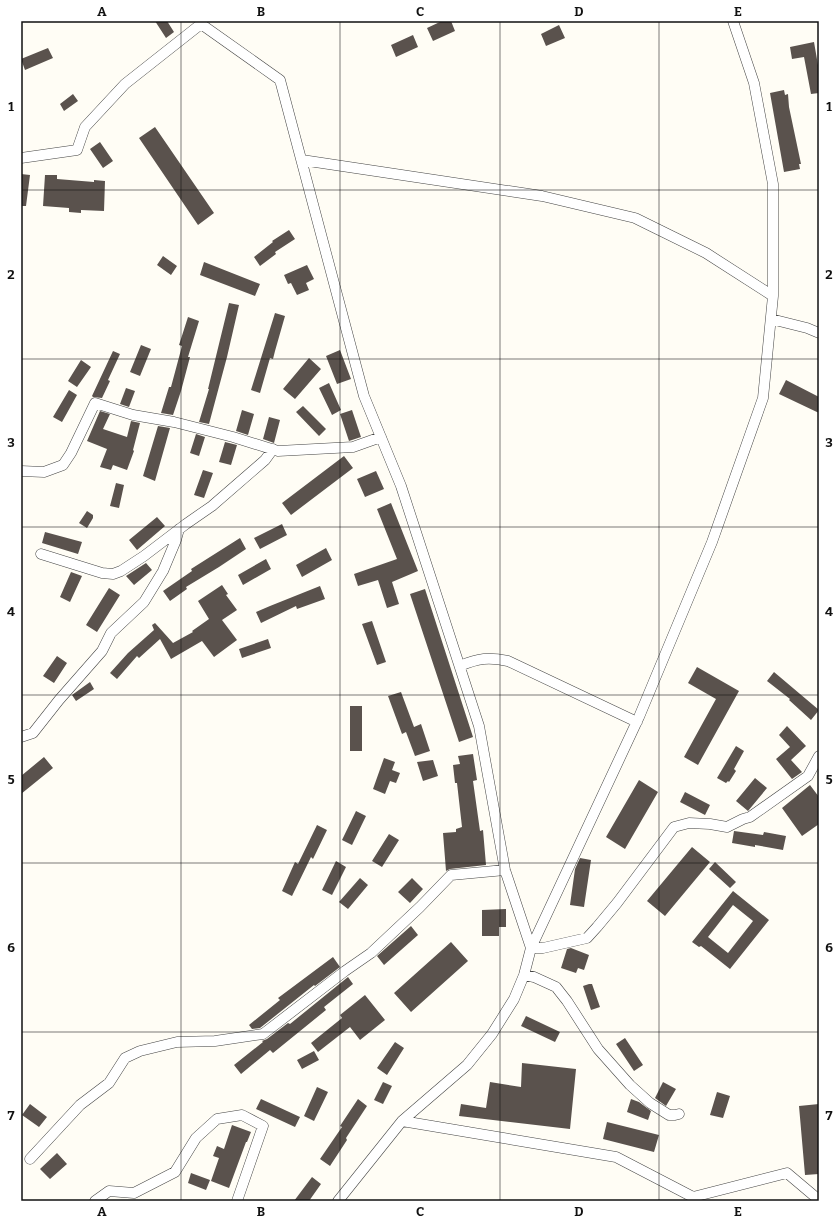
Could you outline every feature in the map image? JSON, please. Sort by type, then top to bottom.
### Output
[{"type":"street","points":[[338,1201],[402,1121],[467,1064],[492,1034],[514,999],[524,975],[531,948],[637,722],[712,542],[763,398],[773,296],[773,184],[754,83],[733,21]]},
{"type":"street","points":[[21,158],[77,150],[85,126],[125,84],[200,22],[280,80],[364,396],[401,486],[480,726],[505,870],[531,948]]},
{"type":"street","points":[[302,160],[542,196],[635,218],[706,253],[773,296]]},
{"type":"street","points":[[771,319],[819,333]]},
{"type":"street","points":[[21,472],[44,472],[63,464],[71,454],[95,403],[133,415],[174,422],[233,437],[278,451],[353,447],[381,437]]},
{"type":"street","points":[[41,554],[102,573],[113,574],[121,571],[144,556],[218,500],[265,460],[273,449]]},
{"type":"street","points":[[21,737],[33,733],[59,700],[102,651],[111,633],[144,602],[163,571],[179,529]]},
{"type":"street","points":[[460,666],[482,658],[508,661],[637,722]]},
{"type":"street","points":[[531,948],[543,948],[586,938],[617,903],[674,827],[689,823],[726,827],[750,817],[808,776],[819,756]]},
{"type":"street","points":[[30,1159],[80,1105],[109,1083],[125,1058],[140,1051],[177,1042],[215,1041],[263,1034],[371,953],[420,907],[451,875],[505,870]]},
{"type":"street","points":[[524,975],[556,987],[567,1001],[598,1049],[630,1085],[650,1103],[669,1115],[674,1116],[679,1114]]},
{"type":"street","points":[[95,1201],[109,1191],[134,1192],[175,1172],[196,1138],[217,1119],[242,1115],[263,1126],[237,1201]]},
{"type":"street","points":[[402,1121],[616,1157],[693,1197],[787,1173],[819,1200]]},
{"type":"building","points":[[155,21],[167,21],[174,32],[166,38]]},
{"type":"building","points":[[442,21],[451,21],[455,31],[433,41],[427,28]]},
{"type":"building","points":[[559,25],[565,38],[546,46],[541,34]]},
{"type":"building","points":[[413,35],[418,47],[396,57],[391,45]]},
{"type":"building","points":[[814,42],[819,71],[819,93],[811,94],[804,57],[792,59],[790,47]]},
{"type":"building","points":[[48,48],[53,58],[25,70],[21,59]]},
{"type":"building","points":[[784,90],[785,95],[788,94],[789,107],[801,164],[799,164],[800,169],[784,172],[770,93]]},
{"type":"building","points":[[73,94],[78,101],[64,111],[60,104]]},
{"type":"building","points":[[155,127],[214,213],[198,225],[139,138]]},
{"type":"building","points":[[100,142],[113,161],[103,168],[90,149]]},
{"type":"building","points":[[21,174],[30,175],[26,206],[21,206]]},
{"type":"building","points":[[45,175],[57,175],[57,179],[94,182],[94,180],[105,181],[104,211],[81,210],[81,213],[69,212],[69,208],[43,206]]},
{"type":"building","points":[[289,230],[295,239],[275,252],[276,254],[260,266],[254,257],[273,242],[272,241]]},
{"type":"building","points":[[163,256],[177,266],[171,275],[157,265]]},
{"type":"building","points":[[204,262],[260,284],[255,296],[200,275]]},
{"type":"building","points":[[307,265],[314,279],[306,283],[309,290],[297,295],[291,283],[288,284],[284,275]]},
{"type":"building","points":[[229,303],[239,305],[227,357],[209,424],[199,422],[209,389]]},
{"type":"building","points":[[275,313],[285,316],[273,359],[270,358],[260,393],[251,390]]},
{"type":"building","points":[[188,317],[199,321],[188,357],[190,357],[181,391],[173,415],[161,413],[169,387],[171,387],[182,346],[179,345]]},
{"type":"building","points":[[141,345],[151,349],[140,376],[130,372]]},
{"type":"building","points":[[340,350],[351,379],[337,384],[326,356]]},
{"type":"building","points":[[113,351],[120,354],[108,380],[110,381],[102,398],[93,397],[92,396]]},
{"type":"building","points":[[309,358],[321,369],[295,399],[283,389]]},
{"type":"building","points":[[81,360],[91,367],[77,387],[68,381]]},
{"type":"building","points":[[786,380],[819,397],[819,413],[779,394]]},
{"type":"building","points":[[329,383],[341,410],[332,415],[319,388]]},
{"type":"building","points":[[126,388],[135,391],[129,407],[120,404]]},
{"type":"building","points":[[69,390],[77,395],[62,422],[53,417]]},
{"type":"building","points":[[303,406],[326,429],[319,436],[296,412]]},
{"type":"building","points":[[242,410],[254,414],[248,435],[236,431]]},
{"type":"building","points":[[352,410],[361,437],[349,441],[340,414]]},
{"type":"building","points":[[100,411],[110,414],[103,429],[127,437],[131,421],[140,423],[134,451],[127,470],[113,465],[111,470],[100,467],[107,449],[87,441]]},
{"type":"building","points":[[269,417],[280,420],[274,443],[263,439]]},
{"type":"building","points":[[158,426],[170,428],[155,481],[143,476]]},
{"type":"building","points":[[196,434],[205,437],[199,456],[190,453]]},
{"type":"building","points":[[225,442],[237,445],[231,465],[219,462]]},
{"type":"building","points":[[344,456],[353,468],[291,515],[282,503]]},
{"type":"building","points":[[203,470],[213,473],[204,498],[194,495]]},
{"type":"building","points":[[376,471],[384,489],[365,497],[357,479]]},
{"type":"building","points":[[116,483],[124,485],[119,508],[110,506]]},
{"type":"building","points":[[391,503],[418,571],[392,582],[399,604],[387,608],[378,580],[358,586],[354,574],[397,559],[377,509]]},
{"type":"building","points":[[87,511],[93,515],[93,518],[87,528],[79,523]]},
{"type":"building","points":[[157,517],[165,526],[137,550],[129,540]]},
{"type":"building","points":[[282,524],[287,535],[260,549],[254,538]]},
{"type":"building","points":[[45,532],[82,542],[78,554],[42,543]]},
{"type":"building","points":[[240,538],[246,549],[186,587],[187,589],[170,601],[163,591],[192,571],[191,569]]},
{"type":"building","points":[[326,548],[332,560],[302,577],[296,565]]},
{"type":"building","points":[[266,559],[271,569],[243,585],[238,575]]},
{"type":"building","points":[[146,563],[152,570],[134,585],[126,576]]},
{"type":"building","points":[[71,572],[82,576],[70,602],[60,597]]},
{"type":"building","points":[[222,585],[228,594],[226,595],[237,610],[222,620],[237,640],[214,657],[202,641],[171,659],[160,639],[139,658],[137,656],[117,679],[110,673],[128,653],[154,630],[152,625],[155,623],[173,643],[193,632],[192,631],[209,619],[198,601]]},
{"type":"building","points":[[320,586],[325,599],[297,609],[296,606],[261,623],[256,612]]},
{"type":"building","points":[[109,588],[120,595],[97,632],[86,625]]},
{"type":"building","points":[[425,589],[473,737],[459,742],[410,594]]},
{"type":"building","points":[[372,621],[386,662],[377,665],[362,624]]},
{"type":"building","points":[[268,639],[271,648],[242,658],[239,649]]},
{"type":"building","points":[[57,656],[67,663],[54,683],[43,676]]},
{"type":"building","points":[[697,667],[739,691],[698,765],[684,757],[716,699],[688,683]]},
{"type":"building","points":[[774,672],[819,710],[811,720],[789,700],[790,699],[767,681]]},
{"type":"building","points":[[90,682],[94,689],[76,701],[72,695]]},
{"type":"building","points":[[401,692],[414,727],[421,724],[430,751],[415,756],[406,732],[402,734],[388,696]]},
{"type":"building","points":[[350,706],[362,706],[362,751],[350,751]]},
{"type":"building","points":[[787,726],[806,746],[791,760],[802,772],[792,779],[776,759],[790,747],[779,735]]},
{"type":"building","points":[[736,746],[744,751],[734,769],[736,771],[729,782],[728,781],[726,783],[717,778]]},
{"type":"building","points":[[473,754],[477,780],[473,781],[480,831],[483,830],[486,865],[450,869],[446,871],[443,833],[456,832],[456,829],[462,827],[457,783],[455,783],[453,765],[460,764],[458,756]]},
{"type":"building","points":[[44,757],[53,768],[21,794],[21,776]]},
{"type":"building","points":[[384,758],[395,762],[392,770],[400,773],[396,783],[390,781],[385,794],[373,789]]},
{"type":"building","points":[[433,760],[438,776],[423,781],[417,762]]},
{"type":"building","points":[[755,778],[767,788],[748,811],[736,801]]},
{"type":"building","points":[[639,780],[658,792],[625,849],[606,837]]},
{"type":"building","points":[[810,785],[819,797],[819,824],[802,836],[782,808]]},
{"type":"building","points":[[685,792],[710,805],[705,815],[680,802]]},
{"type":"building","points":[[356,811],[366,816],[352,845],[342,840]]},
{"type":"building","points":[[317,825],[327,830],[313,859],[311,857],[292,896],[282,891],[295,862],[298,864]]},
{"type":"building","points":[[734,831],[763,835],[764,832],[786,836],[783,850],[732,843]]},
{"type":"building","points":[[389,834],[399,840],[382,867],[372,861]]},
{"type":"building","points":[[692,847],[710,862],[665,916],[647,901]]},
{"type":"building","points":[[580,858],[591,860],[584,907],[570,905],[575,869]]},
{"type":"building","points":[[336,861],[346,867],[332,895],[322,890]]},
{"type":"building","points":[[715,862],[736,882],[730,888],[709,869]]},
{"type":"building","points":[[360,878],[368,885],[348,909],[339,902]]},
{"type":"building","points":[[412,878],[423,889],[410,903],[398,892]]},
{"type":"building","points":[[733,891],[769,920],[730,969],[701,946],[699,947],[692,942]],"holes":[[[733,905],[753,921],[728,953],[708,937]]]},
{"type":"building","points":[[506,909],[506,927],[499,927],[499,936],[482,936],[482,910]]},
{"type":"building","points":[[411,926],[418,935],[384,965],[377,956]]},
{"type":"building","points":[[451,942],[468,961],[411,1012],[394,993]]},
{"type":"building","points":[[571,948],[589,955],[584,970],[578,968],[576,973],[561,968],[567,949]]},
{"type":"building","points":[[333,957],[340,967],[315,986],[314,985],[260,1028],[252,1029],[249,1025],[280,1000],[278,998]]},
{"type":"building","points":[[348,977],[353,984],[324,1007],[326,1010],[273,1053],[270,1050],[241,1074],[234,1065],[263,1042],[262,1041],[267,1039],[288,1023],[290,1024]]},
{"type":"building","points":[[592,984],[600,1007],[591,1010],[583,986]]},
{"type":"building","points":[[365,995],[385,1020],[360,1040],[350,1027],[318,1052],[311,1043],[342,1018],[340,1015]]},
{"type":"building","points":[[526,1016],[560,1032],[555,1042],[521,1026]]},
{"type":"building","points":[[625,1038],[643,1065],[634,1071],[616,1044]]},
{"type":"building","points":[[395,1042],[404,1048],[387,1075],[377,1068]]},
{"type":"building","points":[[314,1051],[319,1060],[302,1069],[297,1060]]},
{"type":"building","points":[[522,1063],[576,1069],[570,1129],[459,1116],[461,1104],[486,1108],[490,1082],[521,1087]]},
{"type":"building","points":[[383,1082],[392,1086],[383,1104],[374,1100]]},
{"type":"building","points":[[663,1082],[676,1089],[666,1106],[655,1098]]},
{"type":"building","points":[[317,1087],[328,1092],[314,1121],[304,1116]]},
{"type":"building","points":[[717,1092],[730,1096],[723,1118],[710,1115]]},
{"type":"building","points":[[261,1099],[300,1117],[295,1127],[256,1109]]},
{"type":"building","points":[[358,1099],[367,1106],[330,1166],[320,1159],[342,1127],[340,1126]]},
{"type":"building","points":[[631,1099],[639,1102],[651,1111],[648,1120],[627,1112]]},
{"type":"building","points":[[30,1104],[47,1117],[39,1127],[22,1115]]},
{"type":"building","points":[[819,1104],[819,1174],[805,1175],[799,1106]]},
{"type":"building","points":[[607,1122],[659,1135],[654,1152],[603,1139]]},
{"type":"building","points":[[232,1125],[251,1132],[229,1188],[211,1181],[219,1158],[213,1156],[217,1146],[224,1149]]},
{"type":"building","points":[[57,1153],[67,1164],[50,1179],[40,1169]]},
{"type":"building","points":[[191,1173],[210,1180],[206,1190],[188,1183]]},
{"type":"building","points":[[312,1177],[321,1184],[309,1201],[294,1201]]}]
